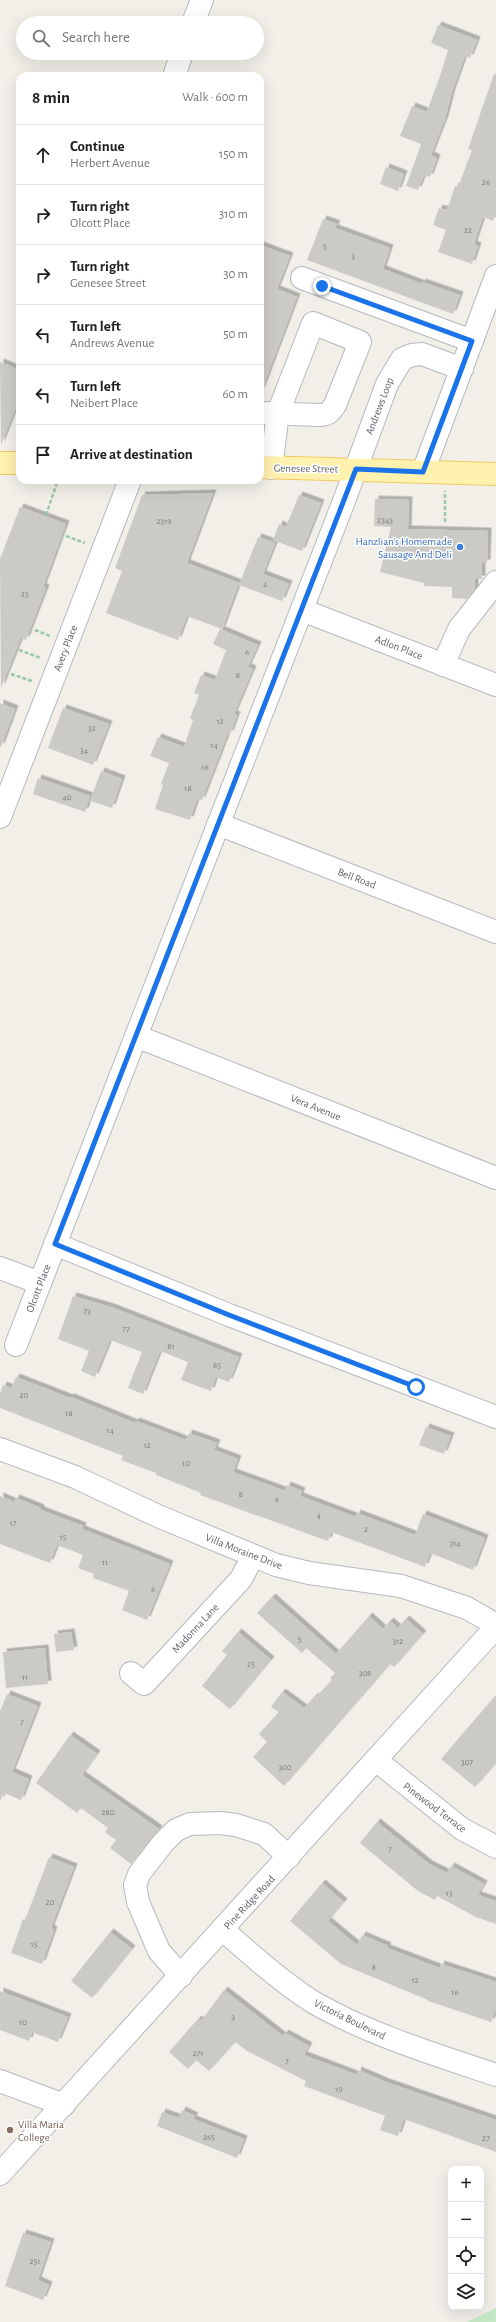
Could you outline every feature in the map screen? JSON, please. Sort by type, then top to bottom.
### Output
[{"type":"main road","points":[[0,463],[16,463]]},
{"type":"main road","name":"Genesee Street","points":[[266,468],[356,469],[496,474]]},
{"type":"street","points":[[196,16],[202,0]]},
{"type":"street","points":[[175,72],[180,60]]},
{"type":"street","points":[[423,472],[496,276]]},
{"type":"street","points":[[302,278],[472,341]]},
{"type":"street","points":[[266,468],[269,413],[313,323],[360,342],[335,405],[330,413],[324,415],[269,413]]},
{"type":"street","name":"Andrews Loop","points":[[356,469],[387,384],[402,359],[412,355],[422,354],[462,369]]},
{"type":"street","name":"Olcott Place","points":[[16,1345],[356,469]]},
{"type":"street","name":"Avery Place","points":[[0,817],[128,484]]},
{"type":"street","points":[[443,665],[459,629],[496,582]]},
{"type":"street","name":"Adlon Place","points":[[302,610],[496,685]]},
{"type":"street","name":"Bell Road","points":[[218,824],[496,932]]},
{"type":"street","name":"Vera Avenue","points":[[136,1036],[496,1178]]},
{"type":"street","points":[[55,1244],[229,1315],[496,1417]]},
{"type":"street","points":[[0,1268],[40,1283]]},
{"type":"street","name":"Villa Moraine Drive","points":[[0,1449],[75,1478],[276,1565],[309,1573],[402,1586],[467,1608],[496,1626]]},
{"type":"street","name":"Madonna Lane","points":[[131,1673],[144,1684],[241,1579],[253,1556]]},
{"type":"street","name":"Pine Ridge Road","points":[[0,2174],[377,1761],[496,1626]]},
{"type":"street","name":"Pinewood Terrace","points":[[377,1761],[462,1829],[496,1847]]},
{"type":"street","points":[[181,1976],[159,1951],[138,1902],[135,1884],[139,1874],[163,1843],[176,1830],[190,1824],[208,1822],[236,1825],[264,1834],[289,1858]]},
{"type":"street","name":"Victoria Boulevard","points":[[222,1930],[312,2001],[343,2018],[429,2053],[496,2075]]},
{"type":"street","points":[[0,2081],[64,2105]]},
{"type":"path","points":[[46,515],[57,484]]},
{"type":"path","points":[[445,493],[445,522]]},
{"type":"path","points":[[66,536],[75,539]]},
{"type":"path","points":[[35,630],[56,638]]},
{"type":"path","points":[[19,650],[44,659]]},
{"type":"path","points":[[12,674],[35,682]]},
{"type":"green space","points":[[496,2308],[496,2322],[467,2322]]},
{"type":"building","points":[[438,25],[477,40],[470,58],[465,56],[452,92],[445,119],[431,155],[437,158],[430,177],[424,175],[418,190],[406,186],[421,144],[400,136],[412,106],[427,112],[440,76],[448,50],[431,43]]},
{"type":"building","points":[[494,74],[496,74],[496,212],[493,221],[483,217],[474,244],[478,246],[472,264],[438,252],[446,230],[433,225],[439,208],[447,210],[455,186],[458,187],[472,150],[468,149]]},
{"type":"building","points":[[386,167],[404,174],[398,191],[380,184]]},
{"type":"building","points":[[323,219],[337,224],[335,228],[390,248],[383,269],[422,284],[422,282],[460,295],[453,314],[307,260]]},
{"type":"building","points":[[264,246],[290,256],[277,289],[297,297],[264,384]]},
{"type":"building","points":[[0,362],[16,368],[16,407],[1,445]]},
{"type":"building","points":[[213,493],[187,563],[239,583],[222,629],[187,616],[178,640],[106,613],[122,571],[115,568],[142,495]]},
{"type":"building","points":[[299,495],[321,503],[302,551],[273,540],[279,524],[286,527]]},
{"type":"building","points":[[375,499],[409,500],[408,529],[488,531],[487,563],[482,563],[482,579],[475,579],[475,589],[467,599],[452,598],[452,587],[424,586],[424,583],[380,572],[391,527],[374,526]]},
{"type":"building","points":[[20,507],[66,524],[43,587],[46,588],[26,640],[21,638],[1,688],[0,559]]},
{"type":"building","points":[[258,537],[275,543],[263,574],[289,584],[282,601],[239,585]]},
{"type":"building","points":[[220,629],[258,645],[248,667],[253,669],[234,714],[237,715],[230,734],[228,733],[202,800],[197,799],[190,820],[155,809],[163,785],[161,784],[169,763],[150,756],[158,737],[184,747],[193,720],[190,718],[199,695],[194,693],[201,675],[215,680],[226,650],[213,644]]},
{"type":"building","points":[[0,703],[15,709],[1,747],[0,746]]},
{"type":"building","points":[[63,708],[109,724],[93,765],[48,748]]},
{"type":"building","points":[[101,771],[122,779],[112,808],[90,801]]},
{"type":"building","points":[[38,778],[90,796],[85,812],[33,794]]},
{"type":"building","points":[[73,1296],[111,1307],[239,1357],[229,1382],[216,1377],[211,1391],[181,1380],[188,1362],[160,1351],[143,1394],[128,1388],[142,1352],[110,1340],[95,1377],[81,1371],[89,1351],[58,1339]]},
{"type":"building","points":[[16,1377],[135,1423],[136,1421],[186,1440],[189,1433],[217,1443],[214,1450],[238,1459],[233,1472],[285,1491],[287,1485],[302,1491],[300,1496],[356,1517],[357,1513],[415,1535],[423,1514],[485,1538],[473,1570],[430,1553],[425,1567],[331,1532],[328,1541],[200,1495],[201,1493],[156,1475],[156,1473],[121,1460],[123,1456],[0,1408],[0,1394],[3,1385],[11,1388]]},
{"type":"building","points":[[426,1427],[451,1436],[444,1454],[419,1445]]},
{"type":"building","points":[[0,1496],[14,1502],[16,1498],[41,1508],[41,1510],[83,1526],[82,1529],[170,1564],[147,1620],[122,1610],[129,1591],[93,1578],[94,1574],[78,1568],[83,1555],[57,1545],[50,1563],[0,1544]]},
{"type":"building","points":[[272,1597],[336,1654],[369,1616],[383,1629],[390,1621],[398,1628],[406,1619],[423,1634],[394,1667],[390,1664],[284,1786],[253,1757],[267,1742],[259,1734],[279,1712],[271,1707],[282,1692],[304,1708],[332,1680],[330,1678],[335,1673],[306,1648],[302,1653],[257,1613]]},
{"type":"building","points":[[71,1632],[74,1650],[56,1652],[54,1634]]},
{"type":"building","points":[[238,1632],[271,1660],[230,1709],[202,1686],[227,1655],[222,1651]]},
{"type":"building","points":[[45,1648],[48,1684],[6,1688],[3,1652]]},
{"type":"building","points":[[7,1694],[38,1706],[12,1772],[29,1779],[21,1800],[4,1793],[0,1801],[0,1711]]},
{"type":"building","points":[[496,1695],[496,1763],[475,1787],[441,1759]]},
{"type":"building","points":[[70,1735],[97,1754],[82,1775],[159,1829],[131,1864],[110,1848],[116,1840],[105,1832],[108,1828],[81,1808],[77,1813],[36,1783]]},
{"type":"building","points":[[377,1822],[429,1864],[447,1873],[451,1866],[484,1884],[478,1895],[496,1901],[496,1924],[476,1917],[437,1896],[435,1900],[418,1891],[360,1843]]},
{"type":"building","points":[[49,1857],[74,1867],[51,1928],[54,1930],[42,1964],[11,1953],[23,1919],[25,1920]]},
{"type":"building","points":[[322,1883],[344,1902],[328,1921],[357,1945],[362,1935],[388,1946],[387,1948],[440,1968],[441,1964],[496,1982],[496,2009],[491,2022],[428,2001],[341,1964],[290,1921]]},
{"type":"building","points":[[110,1932],[132,1949],[92,1998],[71,1981]]},
{"type":"building","points":[[224,1990],[283,2036],[285,2033],[309,2046],[304,2055],[357,2075],[358,2070],[386,2082],[496,2120],[496,2152],[404,2119],[398,2136],[380,2130],[385,2116],[304,2086],[306,2081],[247,2051],[235,2042],[209,2071],[196,2060],[188,2069],[169,2052],[198,2019],[201,2021]]},
{"type":"building","points":[[0,1991],[68,2017],[58,2042],[32,2032],[29,2041],[0,2030]]},
{"type":"building","points":[[182,2110],[195,2116],[193,2119],[244,2139],[237,2158],[157,2126],[162,2112],[179,2118]]},
{"type":"building","points":[[23,2233],[51,2242],[38,2280],[49,2285],[43,2300],[5,2286]]},
{"type":"place","name":"Hanzlian's Homemade Sausage And Deli","points":[[460,547]]},
{"type":"place","name":"Villa Maria College","points":[[10,2130]]},
{"type":"route","points":[[322,286],[472,341],[423,472],[356,469],[55,1244],[229,1315],[416,1387]]}]
